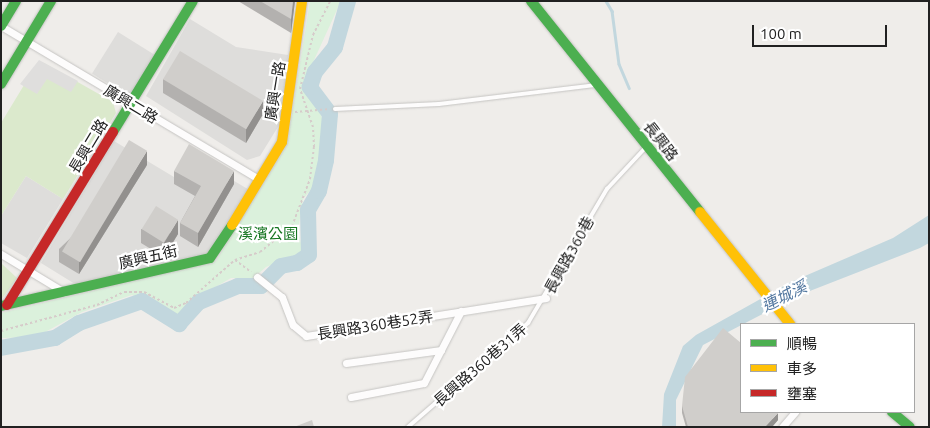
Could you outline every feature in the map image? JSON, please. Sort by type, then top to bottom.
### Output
[{"type":"street","points":[[1,26],[16,1]]},
{"type":"street","points":[[1,84],[51,1]]},
{"type":"street","name":"長興二路","points":[[4,305],[30,271],[193,1]]},
{"type":"street","name":"廣興一路","points":[[260,180],[282,142],[302,1]]},
{"type":"street","name":"長興路","points":[[531,1],[769,302],[789,323]]},
{"type":"street","name":"廣興二路","points":[[1,26],[260,180]]},
{"type":"street","name":"廣興五街","points":[[4,305],[210,258],[260,180]]},
{"type":"street","points":[[1,254],[64,292]]},
{"type":"street","name":"長興路360巷52弄","points":[[257,277],[282,297],[294,326],[306,336],[461,311]]},
{"type":"street","name":"長興路360巷","points":[[461,311],[546,298]]},
{"type":"street","points":[[351,397],[424,383],[461,311]]},
{"type":"street","points":[[346,364],[441,350]]},
{"type":"street","points":[[782,427],[794,413]]},
{"type":"street","points":[[893,413],[910,427]]},
{"type":"lane","points":[[335,109],[439,104],[598,85]]},
{"type":"lane","name":"長興路360巷","points":[[546,298],[606,189],[647,146]]},
{"type":"lane","name":"長興路360巷31弄","points":[[408,427],[520,332],[546,298]]},
{"type":"path","points":[[1,331],[97,305],[124,292],[144,292],[174,308],[235,260],[260,252],[292,226],[310,179],[314,147],[300,89],[313,35],[330,1]]},
{"type":"path","points":[[287,115],[306,109],[335,109]]},
{"type":"path","points":[[235,260],[257,277]]},
{"type":"shaded area","points":[[190,19],[236,47],[288,55],[281,122],[260,156],[247,160],[146,96]]},
{"type":"shaded area","points":[[118,32],[155,55],[129,97],[92,74]]},
{"type":"shaded area","points":[[39,60],[78,81],[71,92],[47,79],[37,94],[20,84]]},
{"type":"shaded area","points":[[114,141],[174,177],[189,154],[251,191],[210,255],[75,284],[41,263]]},
{"type":"shaded area","points":[[26,176],[63,199],[27,258],[1,243],[1,216]]},
{"type":"green space","name":"溪濱公園","points":[[310,1],[341,1],[304,82],[318,104],[323,122],[319,180],[303,199],[298,231],[303,252],[266,267],[253,278],[231,278],[200,296],[182,318],[132,295],[82,312],[36,337],[1,338],[1,313],[216,261],[287,145]]},
{"type":"green space","points":[[44,63],[113,102],[116,113],[63,199],[26,176],[1,216],[1,123],[35,67]]},
{"type":"green space","points":[[1,263],[17,278],[1,300]]},
{"type":"water","name":"連城溪","points":[[929,215],[929,243],[797,296],[745,323],[740,323],[740,326],[703,345],[676,400],[676,427],[662,427],[664,394],[683,346],[696,335],[791,282],[893,238]]},
{"type":"building","points":[[260,1],[293,1],[291,19]]},
{"type":"building","points":[[180,51],[263,101],[246,129],[163,79]]},
{"type":"building","points":[[129,140],[147,151],[80,262],[62,251]]},
{"type":"building","points":[[189,144],[234,171],[198,233],[180,223],[201,186],[174,171]]},
{"type":"building","points":[[156,206],[178,220],[164,243],[142,229]]},
{"type":"building","points":[[723,328],[740,342],[740,413],[778,413],[765,427],[688,427],[682,406],[685,377]]},
{"type":"building","points":[[312,420],[314,427],[294,427]]},
{"type":"waterway","points":[[1,348],[55,338],[79,323],[142,301],[179,324],[199,302],[238,286],[261,286],[281,266],[297,263],[309,255],[308,210],[319,191],[326,160],[330,114],[310,87],[315,72],[335,47],[348,1]]},
{"type":"waterway","points":[[606,1],[612,11],[619,64],[629,88]]},
{"type":"traffic: fast","points":[[1,26],[16,1]]},
{"type":"traffic: fast","points":[[1,84],[51,1]]},
{"type":"traffic: fast","points":[[113,132],[193,1]]},
{"type":"traffic: fast","points":[[531,1],[700,212]]},
{"type":"traffic: fast","points":[[1,306],[210,258],[232,225]]},
{"type":"traffic: fast","points":[[893,413],[910,427]]},
{"type":"traffic: slow","points":[[232,225],[282,142],[302,1]]},
{"type":"traffic: slow","points":[[700,212],[789,323]]},
{"type":"traffic: jam","points":[[7,305],[113,132]]}]
